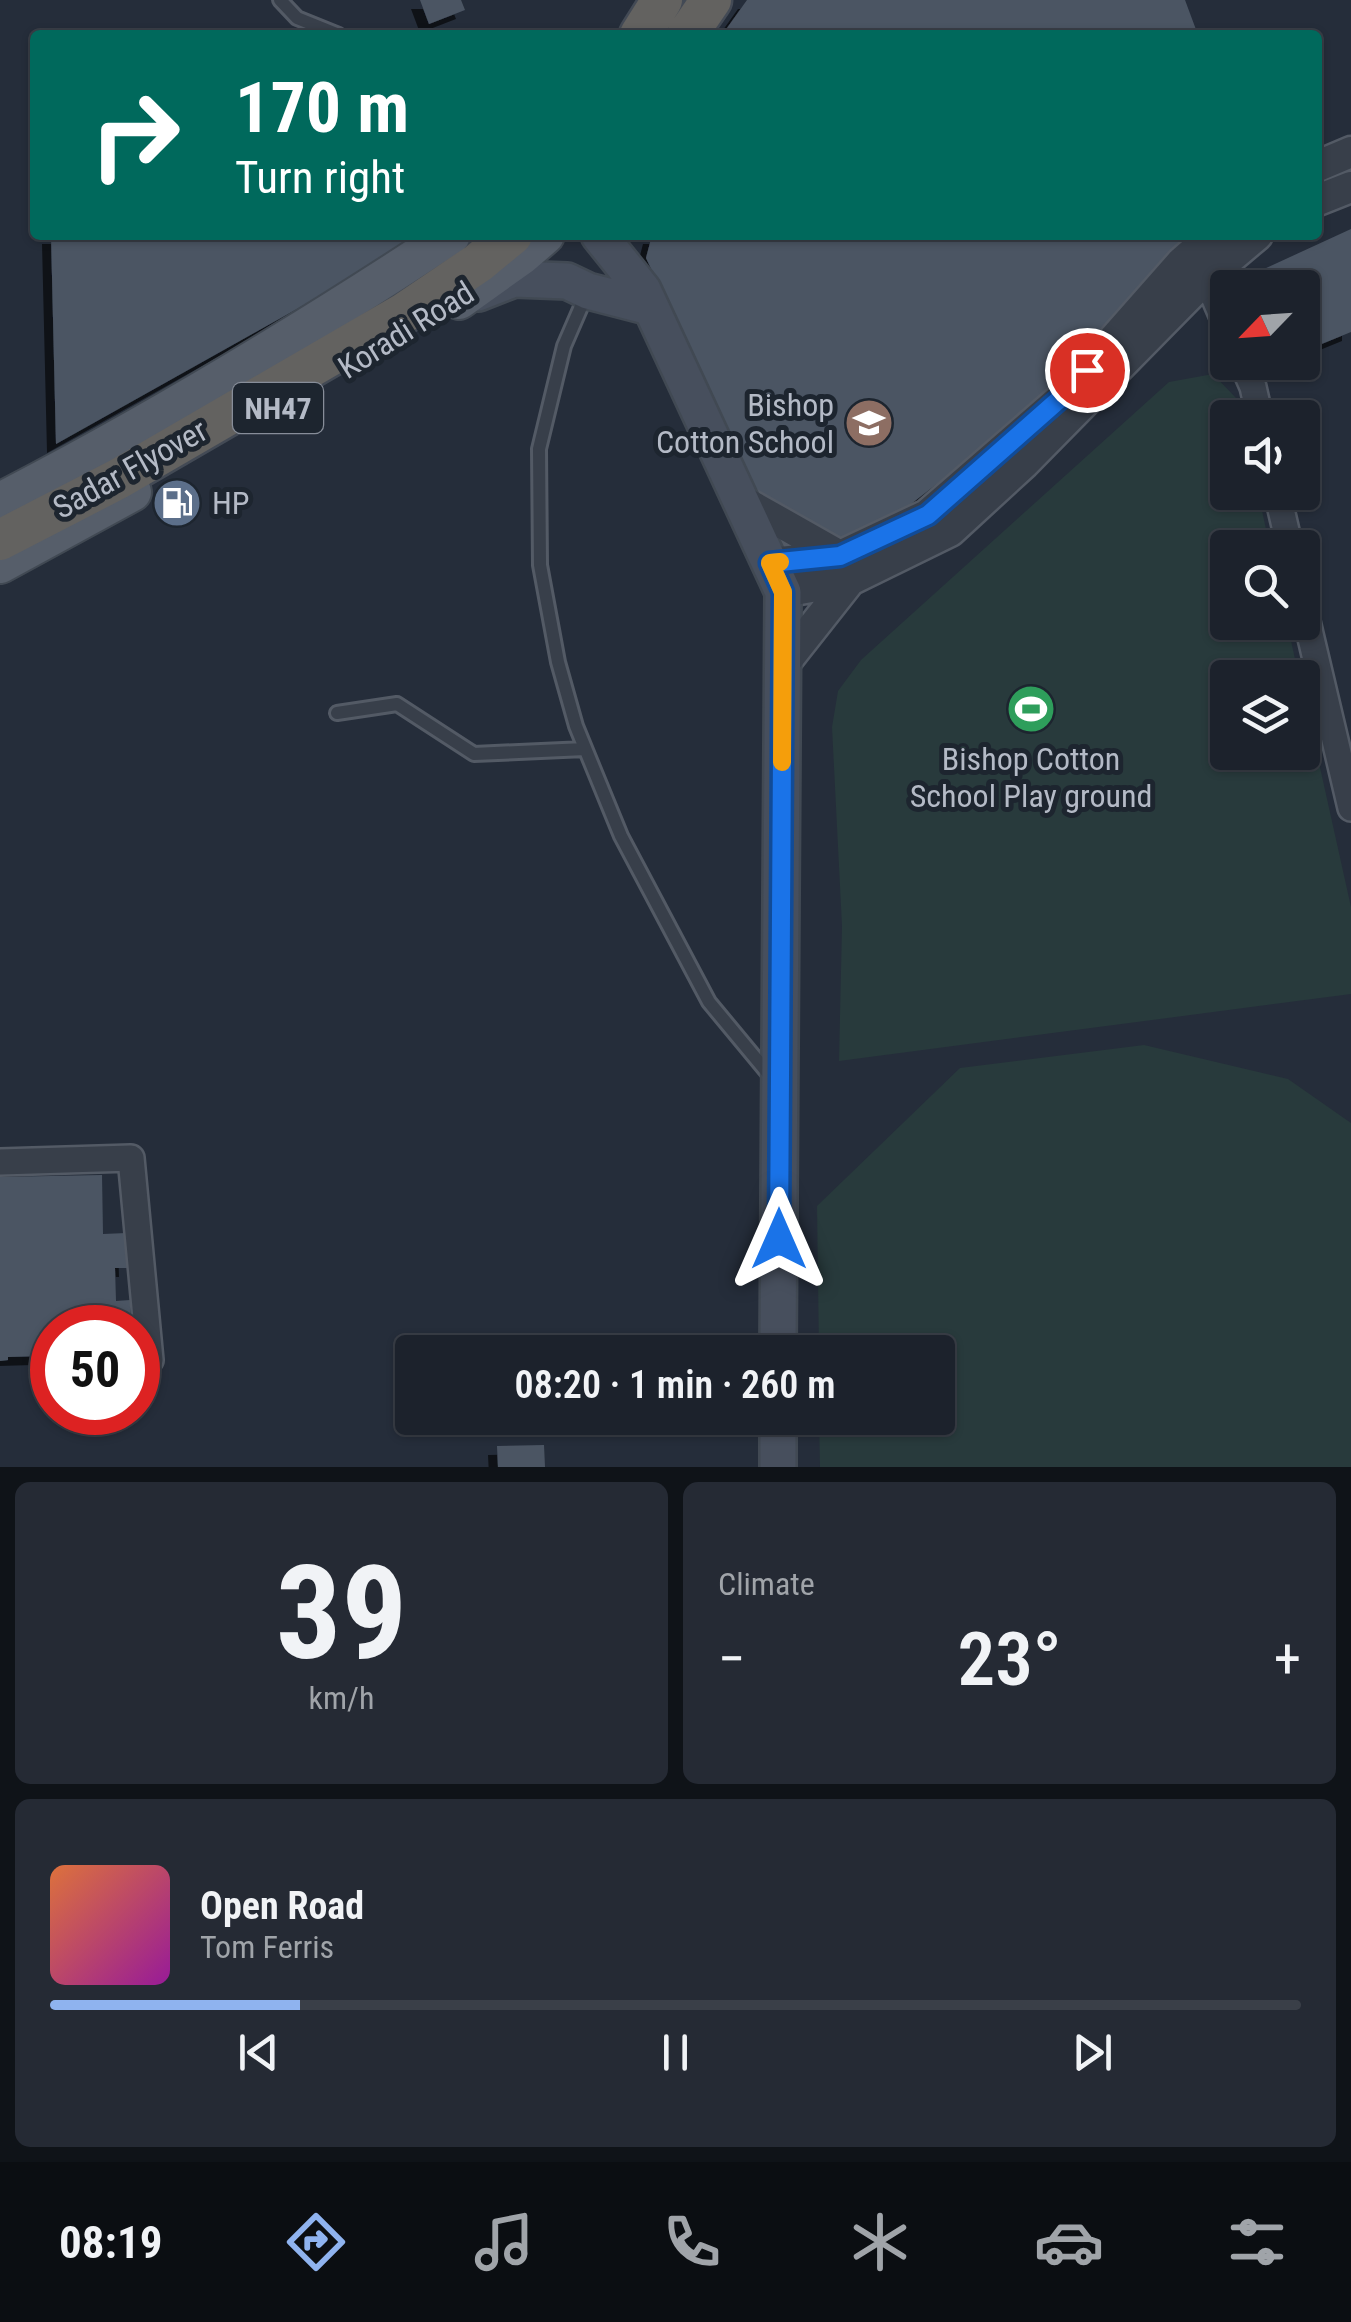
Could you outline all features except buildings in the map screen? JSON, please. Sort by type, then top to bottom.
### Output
[{"type":"highway","points":[[643,30],[662,0]]},
{"type":"highway","points":[[666,30],[687,0]]},
{"type":"highway","points":[[690,30],[711,0]]},
{"type":"highway","name":"Sadar Flyover","points":[[0,522],[171,430],[360,316],[474,240]]},
{"type":"highway","name":"Sadar Flyover","points":[[0,540],[118,478],[404,313],[506,240]]},
{"type":"main road","points":[[713,30],[734,0]]},
{"type":"main road","name":"NH47","points":[[0,502],[93,454],[219,380],[443,240]]},
{"type":"main road","name":"Koradi Road","points":[[0,564],[141,487],[455,303],[539,240]]},
{"type":"main road","points":[[603,240],[642,290],[776,577],[783,664],[778,1335]]},
{"type":"main road","points":[[455,303],[514,279],[567,281],[650,306]]},
{"type":"main road","points":[[778,1435],[778,1467]]},
{"type":"street","points":[[1322,164],[1351,152]]},
{"type":"street","points":[[1322,198],[1351,187]]},
{"type":"street","points":[[783,664],[845,568],[928,515],[1063,396],[1182,262],[1207,240]]},
{"type":"street","points":[[776,577],[845,568],[950,530],[1024,463],[1206,278],[1251,240]]},
{"type":"street","points":[[1206,278],[1210,287]]},
{"type":"street","points":[[741,500],[845,568]]},
{"type":"street","points":[[1311,640],[1351,808]]},
{"type":"street","points":[[0,1162],[130,1158],[145,1305]]},
{"type":"lane","points":[[280,0],[297,18],[327,30]]},
{"type":"lane","points":[[588,290],[564,346],[539,449],[540,565],[558,662],[576,726],[621,836],[709,1002],[780,1088]]},
{"type":"lane","points":[[337,713],[397,704],[474,754],[585,749]]},
{"type":"shaded area","name":"Bishop Cotton School Play ground","points":[[1210,375],[1210,380],[1219,380],[1236,398],[1210,400],[1210,510],[1262,510],[1266,530],[1210,530],[1210,640],[1291,640],[1295,660],[1210,660],[1210,770],[1320,768],[1351,907],[1351,994],[839,1061],[842,926],[832,727],[838,691],[861,660],[1169,382]]},
{"type":"shaded area","points":[[1144,1045],[1288,1079],[1351,1123],[1351,1467],[820,1467],[819,1435],[955,1435],[955,1335],[819,1335],[817,1206],[960,1068]]},
{"type":"slow traffic","points":[[780,562],[770,563],[783,592],[782,762]]},
{"type":"place","name":"Bishop Cotton School","points":[[869,423]]},
{"type":"place","name":"HP","points":[[177,503]]},
{"type":"place","name":"Bishop Cotton School Play ground","points":[[1031,709]]},
{"type":"route","points":[[779,1239],[783,592],[770,563],[840,556],[928,515],[1063,396],[1087,370]]}]
